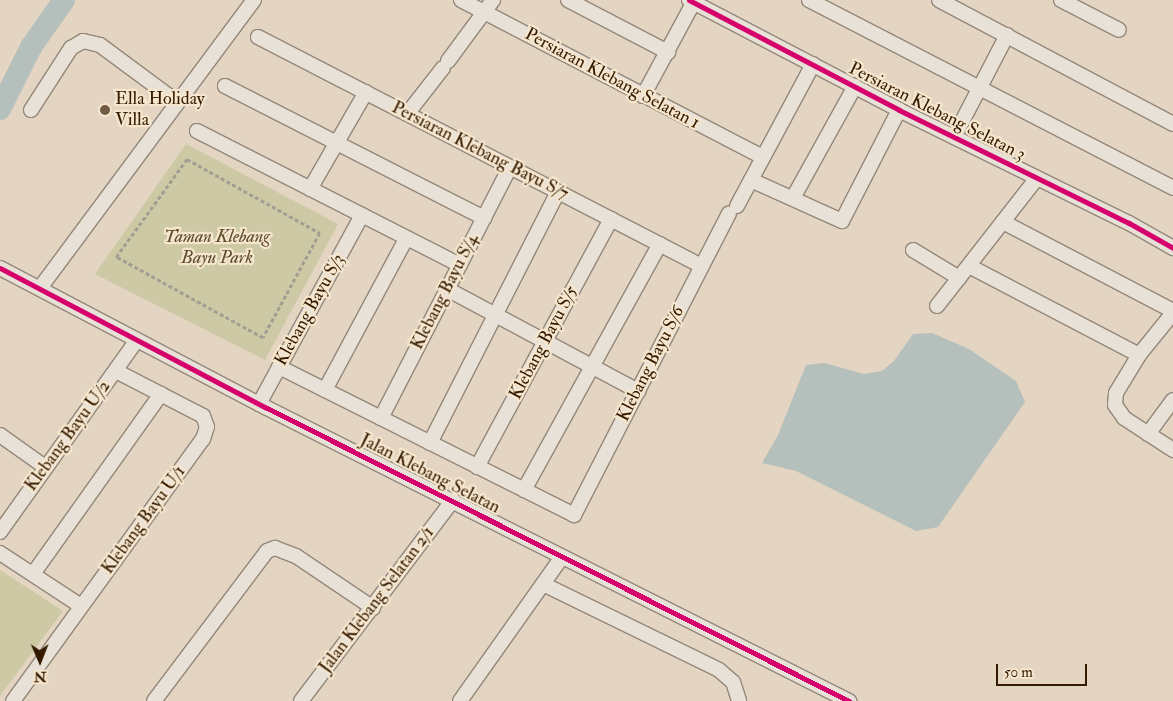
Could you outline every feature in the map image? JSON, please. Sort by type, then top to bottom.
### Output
[{"type":"street","points":[[40,288],[254,0]]},
{"type":"street","name":"Persiaran Klebang Selatan 1","points":[[462,0],[763,157]]},
{"type":"street","points":[[408,114],[493,0]]},
{"type":"street","points":[[568,0],[668,52]]},
{"type":"street","points":[[810,0],[1173,188]]},
{"type":"street","points":[[939,0],[1173,124]]},
{"type":"street","points":[[1061,0],[1119,30]]},
{"type":"street","points":[[643,96],[668,52],[692,1]]},
{"type":"street","name":"Persiaran Klebang Selatan 3","points":[[692,1],[900,110],[1129,223],[1173,248]]},
{"type":"street","points":[[954,137],[1007,35]]},
{"type":"street","name":"Persiaran Klebang Bayu S/7","points":[[258,37],[701,266]]},
{"type":"street","points":[[32,110],[71,48],[83,41],[100,44],[177,102]]},
{"type":"street","name":"Klebang Bayu S/6","points":[[524,490],[574,515],[701,266],[751,180],[812,64]]},
{"type":"street","points":[[225,86],[484,218]]},
{"type":"street","points":[[793,198],[855,86]]},
{"type":"street","points":[[310,189],[366,92]]},
{"type":"street","points":[[751,180],[842,222],[900,110]]},
{"type":"street","points":[[197,131],[460,265]]},
{"type":"street","name":"Klebang Bayu S/4","points":[[380,418],[510,167]]},
{"type":"street","points":[[937,306],[1037,178]]},
{"type":"street","points":[[430,443],[558,192]]},
{"type":"street","name":"Klebang Bayu S/3","points":[[259,404],[362,216]]},
{"type":"street","name":"Klebang Bayu S/5","points":[[478,467],[611,219]]},
{"type":"street","points":[[1003,222],[1173,312],[1139,355],[1116,393],[1115,404],[1124,418],[1173,450]]},
{"type":"street","points":[[325,390],[406,239]]},
{"type":"street","points":[[279,367],[524,490],[594,368],[660,244]]},
{"type":"street","points":[[914,250],[959,278]]},
{"type":"street","points":[[970,266],[1139,355]]},
{"type":"street","name":"Jalan Klebang Selatan","points":[[0,268],[259,404],[849,701]]},
{"type":"street","points":[[447,289],[638,391]]},
{"type":"street","name":"Klebang Bayu U/2","points":[[0,532],[5,515],[45,467],[136,341]]},
{"type":"street","name":"Klebang Bayu U/1","points":[[13,701],[203,439],[207,427],[203,416],[116,371]]},
{"type":"street","points":[[33,574],[161,394]]},
{"type":"street","points":[[1148,434],[1173,400]]},
{"type":"street","points":[[0,435],[45,467]]},
{"type":"street","name":"Jalan Klebang Selatan 2/1","points":[[308,698],[452,500]]},
{"type":"street","points":[[154,701],[267,551],[275,548],[296,556],[372,608]]},
{"type":"street","points":[[0,553],[81,606]]},
{"type":"street","points":[[460,701],[562,557]]},
{"type":"street","points":[[543,584],[718,670],[733,682],[739,701]]},
{"type":"path","points":[[187,159],[320,233],[263,338],[116,257],[187,159]]},
{"type":"green space","name":"Taman Klebang Bayu Park","points":[[186,144],[338,224],[265,360],[95,274]]},
{"type":"green space","points":[[0,570],[63,611],[0,696]]},
{"type":"shaded area","points":[[932,333],[969,349],[1016,381],[1025,402],[938,527],[916,531],[796,471],[762,463],[778,435],[806,365],[824,363],[864,374],[882,371],[894,361],[913,334]]},
{"type":"waterway","points":[[0,109],[31,47],[64,0]]},
{"type":"cycle path","points":[[689,0],[899,110],[1129,223],[1173,248]]},
{"type":"cycle path","points":[[0,268],[267,408],[849,701]]},
{"type":"place","name":"Ella Holiday Villa","points":[[105,110]]}]
